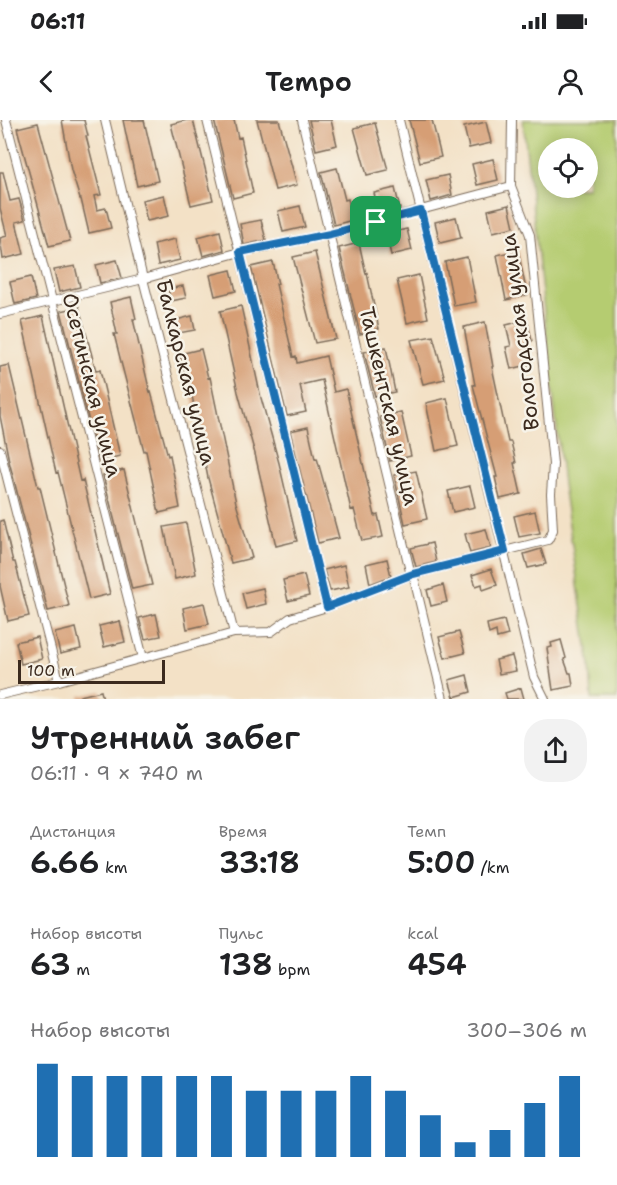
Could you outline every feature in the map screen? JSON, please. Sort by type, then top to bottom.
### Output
[{"type":"street","name":"Осетинская улица","points":[[6,120],[143,658]]},
{"type":"street","name":"Балкарская улица","points":[[105,120],[143,279],[234,633]]},
{"type":"street","points":[[207,120],[327,607]]},
{"type":"street","name":"Ташкентская улица","points":[[302,120],[443,699]]},
{"type":"street","points":[[399,120],[534,676],[544,699]]},
{"type":"street","name":"Вологодская улица","points":[[505,551],[548,540],[553,530],[551,494],[553,464],[530,235],[511,186],[512,120]]},
{"type":"street","points":[[0,314],[143,279],[240,252],[330,234],[511,186]]},
{"type":"street","points":[[0,450],[59,681]]},
{"type":"street","points":[[0,695],[234,633],[271,632],[290,618],[327,607],[413,574],[505,551]]},
{"type":"green space","points":[[523,120],[617,120],[617,699],[592,699],[590,666],[563,484]]},
{"type":"building","points":[[62,120],[84,120],[101,195],[94,196],[97,210],[106,208],[111,228],[89,233],[71,170]]},
{"type":"building","points":[[123,120],[144,120],[158,181],[137,186]]},
{"type":"building","points":[[193,120],[213,200],[191,205],[171,124]]},
{"type":"building","points":[[214,120],[234,120],[238,138],[241,137],[253,193],[233,198]]},
{"type":"building","points":[[257,120],[279,120],[297,185],[275,190]]},
{"type":"building","points":[[309,120],[331,120],[337,145],[316,150]]},
{"type":"building","points":[[409,120],[432,120],[441,157],[420,162]]},
{"type":"building","points":[[486,122],[491,143],[469,148],[464,127]]},
{"type":"building","points":[[38,123],[70,241],[49,246],[17,128]]},
{"type":"building","points":[[375,123],[388,170],[367,175],[354,128]]},
{"type":"building","points":[[493,159],[498,180],[477,185],[472,164]]},
{"type":"building","points":[[337,168],[353,220],[334,225],[321,172]]},
{"type":"building","points":[[0,172],[3,172],[10,201],[19,199],[25,220],[16,222],[24,254],[3,259],[0,238],[7,236],[0,208]]},
{"type":"building","points":[[448,175],[452,195],[431,201],[426,180]]},
{"type":"building","points":[[395,188],[400,209],[379,214],[374,193]]},
{"type":"building","points":[[164,195],[169,216],[147,221],[142,200]]},
{"type":"building","points":[[509,205],[514,227],[493,232],[488,210]]},
{"type":"building","points":[[300,206],[305,227],[283,232],[278,211]]},
{"type":"building","points":[[456,217],[461,238],[440,243],[435,222]]},
{"type":"building","points":[[261,220],[266,240],[244,245],[240,224]]},
{"type":"building","points":[[407,229],[412,250],[391,255],[386,234]]},
{"type":"building","points":[[220,231],[224,250],[203,256],[198,237]]},
{"type":"building","points":[[175,239],[180,260],[158,265],[154,244]]},
{"type":"building","points":[[359,243],[379,329],[360,334],[339,248]]},
{"type":"building","points":[[518,250],[527,295],[506,300],[497,255]]},
{"type":"building","points":[[315,252],[336,339],[315,343],[293,257]]},
{"type":"building","points":[[467,257],[476,302],[454,306],[445,262]]},
{"type":"building","points":[[117,260],[122,278],[100,283],[96,265]]},
{"type":"building","points":[[273,262],[293,357],[296,356],[297,363],[326,356],[334,392],[346,389],[375,516],[378,515],[383,537],[362,541],[354,509],[351,510],[322,380],[300,385],[306,412],[287,416],[251,267]]},
{"type":"building","points":[[75,266],[80,287],[59,292],[54,270]]},
{"type":"building","points":[[231,270],[236,291],[215,296],[210,275]]},
{"type":"building","points":[[419,275],[428,318],[407,323],[397,280]]},
{"type":"building","points":[[31,277],[36,299],[15,304],[10,282]]},
{"type":"building","points":[[183,286],[186,298],[171,301],[168,289]]},
{"type":"building","points":[[131,297],[136,319],[133,319],[150,393],[168,456],[170,455],[180,508],[159,513],[146,451],[144,451],[114,334],[117,334],[110,302]]},
{"type":"building","points":[[241,306],[261,398],[297,541],[276,546],[220,311]]},
{"type":"building","points":[[79,307],[96,371],[100,370],[120,456],[99,461],[61,311]]},
{"type":"building","points":[[43,316],[80,481],[83,480],[110,594],[89,599],[58,472],[56,473],[22,321]]},
{"type":"building","points":[[192,316],[195,330],[179,333],[176,320]]},
{"type":"building","points":[[527,320],[532,341],[527,342],[532,364],[511,369],[506,347],[511,346],[506,325]]},
{"type":"building","points":[[485,322],[492,367],[508,442],[511,442],[516,463],[514,463],[521,494],[500,499],[495,477],[497,477],[473,385],[475,385],[464,327]]},
{"type":"building","points":[[433,336],[445,379],[423,384],[411,340]]},
{"type":"building","points":[[386,347],[395,392],[375,396],[364,352]]},
{"type":"building","points":[[201,349],[208,378],[210,377],[236,503],[252,558],[231,563],[208,478],[188,375],[185,375],[180,354]]},
{"type":"building","points":[[9,365],[69,606],[48,611],[9,461],[0,416],[0,367]]},
{"type":"building","points":[[447,398],[458,446],[436,451],[426,403]]},
{"type":"building","points":[[401,412],[411,456],[390,461],[380,417]]},
{"type":"building","points":[[308,427],[315,459],[317,458],[339,538],[318,543],[290,431]]},
{"type":"building","points":[[124,470],[152,585],[132,589],[103,475]]},
{"type":"building","points":[[416,471],[427,519],[405,524],[394,475]]},
{"type":"building","points":[[470,486],[475,507],[453,512],[448,491]]},
{"type":"building","points":[[535,511],[540,533],[519,537],[514,516]]},
{"type":"building","points":[[3,520],[29,616],[8,621],[0,586],[0,521]]},
{"type":"building","points":[[186,523],[196,574],[175,579],[164,527]]},
{"type":"building","points":[[486,529],[491,548],[470,553],[465,534]]},
{"type":"building","points":[[432,543],[436,562],[416,567],[411,548]]},
{"type":"building","points":[[541,549],[546,564],[528,568],[524,554]]},
{"type":"building","points":[[387,559],[391,576],[370,584],[366,564]]},
{"type":"building","points":[[344,565],[349,587],[330,591],[324,570]]},
{"type":"building","points":[[491,569],[497,585],[483,590],[482,584],[476,586],[472,575]]},
{"type":"building","points":[[304,575],[309,596],[288,601],[283,580]]},
{"type":"building","points":[[443,585],[447,602],[431,606],[427,590]]},
{"type":"building","points":[[263,588],[266,604],[246,609],[242,593]]},
{"type":"building","points":[[204,603],[209,624],[187,629],[183,608]]},
{"type":"building","points":[[156,614],[161,636],[145,639],[139,618]]},
{"type":"building","points":[[504,620],[508,635],[497,638],[496,631],[489,634],[487,624]]},
{"type":"building","points":[[120,621],[125,642],[104,647],[99,626]]},
{"type":"building","points":[[76,628],[81,649],[60,654],[55,633]]},
{"type":"building","points":[[459,632],[465,653],[445,658],[439,637]]},
{"type":"building","points":[[37,637],[42,659],[21,664],[16,642]]},
{"type":"building","points":[[561,640],[566,658],[564,659],[571,673],[573,686],[553,690],[547,648],[552,647],[551,643]]},
{"type":"building","points":[[512,656],[516,671],[499,674],[496,660]]},
{"type":"building","points":[[467,675],[471,692],[454,697],[449,680]]},
{"type":"building","points":[[521,688],[524,699],[507,699],[505,693]]},
{"type":"building","points":[[101,691],[103,699],[80,699],[80,696]]},
{"type":"route","points":[[421,211],[505,551],[413,574],[327,607],[240,252],[330,234],[376,222],[421,211]]}]
